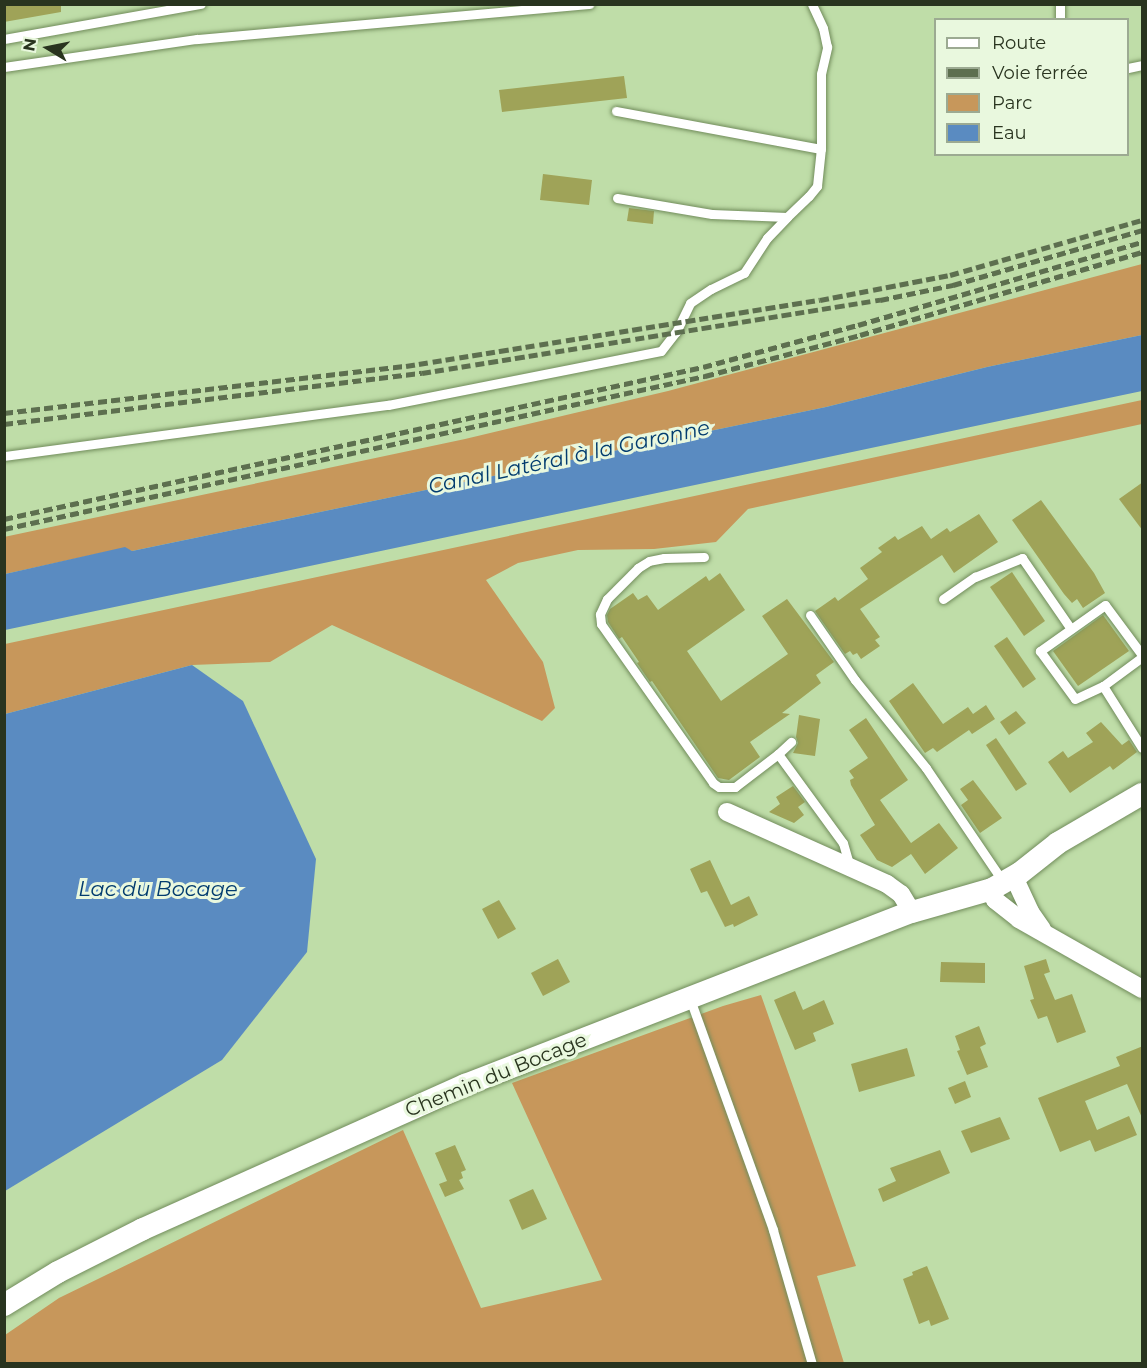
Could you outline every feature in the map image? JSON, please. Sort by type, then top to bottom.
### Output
[{"type":"street","points":[[1143,794],[1058,843],[1003,883],[995,900],[1004,908],[1143,989]]},
{"type":"street","points":[[727,812],[901,894],[912,912]]},
{"type":"street","points":[[1003,883],[1043,930]]},
{"type":"street","name":"Chemin du Bocage","points":[[4,1305],[58,1272],[143,1229],[465,1085],[912,912],[1003,883]]},
{"type":"lane","points":[[4,39],[201,4]]},
{"type":"lane","points":[[4,67],[197,39],[589,4]]},
{"type":"lane","points":[[4,456],[388,405],[661,351],[676,332],[690,303],[744,273],[767,238],[818,186],[821,149],[821,74],[827,47],[823,28],[812,4]]},
{"type":"lane","points":[[616,111],[821,149]]},
{"type":"lane","points":[[617,198],[712,214],[788,217]]},
{"type":"lane","points":[[704,557],[664,558],[649,561],[638,567],[607,599],[600,614],[601,624],[713,783],[719,787],[735,787],[791,742]]},
{"type":"lane","points":[[943,599],[975,577],[1022,558],[1071,629]]},
{"type":"lane","points":[[1105,605],[1143,656],[1103,686],[1075,699],[1040,651],[1071,629],[1105,605]]},
{"type":"lane","points":[[810,615],[855,680],[926,768],[1003,883]]},
{"type":"lane","points":[[1103,686],[1143,748]]},
{"type":"lane","points":[[777,754],[843,843],[850,868]]},
{"type":"lane","points":[[690,998],[773,1230],[812,1364]]},
{"type":"green space","points":[[1142,264],[1142,335],[987,367],[826,407],[132,551],[124,548],[5,574],[4,537],[465,439],[668,391]]},
{"type":"green space","points":[[1142,400],[1142,424],[748,509],[716,542],[654,549],[578,550],[518,563],[486,580],[543,662],[555,708],[542,721],[332,625],[270,662],[192,665],[5,714],[5,644]]},
{"type":"green space","points":[[761,995],[856,1266],[817,1276],[844,1363],[5,1364],[5,1335],[59,1298],[403,1130],[481,1308],[602,1280],[512,1083],[723,1006]]},
{"type":"water","points":[[1142,335],[1142,391],[5,630],[5,574],[125,547],[132,551],[826,407],[987,367]]},
{"type":"water","name":"Lac du Bocage","points":[[192,665],[243,701],[316,859],[307,952],[222,1060],[5,1191],[5,714]]},
{"type":"building","points":[[4,4],[61,4],[61,12],[4,22]]},
{"type":"building","points":[[624,76],[627,98],[502,112],[499,90]]},
{"type":"building","points":[[543,174],[592,180],[589,205],[540,200]]},
{"type":"building","points":[[629,208],[654,211],[653,224],[627,221]]},
{"type":"building","points":[[1143,482],[1143,531],[1119,499]]},
{"type":"building","points":[[1041,500],[1094,573],[1105,593],[1083,608],[1077,599],[1072,603],[1064,594],[1012,520]]},
{"type":"building","points":[[979,514],[998,542],[954,573],[942,555],[860,609],[880,637],[875,640],[880,646],[861,659],[857,653],[853,655],[850,651],[845,654],[815,611],[835,597],[838,601],[868,579],[860,568],[882,552],[878,548],[895,536],[898,540],[922,526],[931,539],[947,528],[950,532]]},
{"type":"building","points":[[1012,572],[1045,621],[1024,636],[990,587]]},
{"type":"building","points":[[720,573],[745,610],[687,651],[721,701],[788,654],[762,616],[787,599],[834,662],[816,675],[821,683],[782,713],[790,714],[750,742],[760,757],[729,780],[718,778],[652,681],[650,682],[637,663],[639,662],[622,637],[619,639],[608,622],[607,615],[610,609],[633,593],[638,600],[647,595],[658,610],[706,576],[709,581]]},
{"type":"building","points":[[1103,615],[1129,651],[1078,686],[1053,651]]},
{"type":"building","points":[[1007,637],[1036,679],[1023,688],[994,646]]},
{"type":"building","points":[[913,683],[943,724],[968,707],[973,714],[986,705],[995,719],[972,734],[969,730],[937,752],[933,748],[925,753],[889,701]]},
{"type":"building","points":[[1016,711],[1026,723],[1009,735],[1000,722]]},
{"type":"building","points":[[799,715],[820,719],[815,756],[793,753],[798,743],[796,737]]},
{"type":"building","points":[[866,718],[908,780],[880,800],[911,843],[939,823],[958,848],[925,874],[911,854],[892,867],[877,860],[860,835],[875,825],[851,785],[850,780],[854,778],[849,771],[868,758],[849,730]]},
{"type":"building","points":[[1101,722],[1122,745],[1129,740],[1137,752],[1113,770],[1110,766],[1070,793],[1048,762],[1063,751],[1068,758],[1093,742],[1086,733]]},
{"type":"building","points":[[996,738],[1027,784],[1016,791],[986,745]]},
{"type":"building","points":[[973,780],[1002,818],[980,833],[961,805],[968,800],[960,789]]},
{"type":"building","points":[[793,786],[805,802],[798,807],[804,815],[794,823],[769,812],[780,804],[776,797]]},
{"type":"building","points":[[710,860],[731,905],[749,896],[758,915],[734,927],[733,924],[725,927],[707,891],[701,893],[690,869]]},
{"type":"building","points":[[499,900],[516,929],[498,939],[482,909]]},
{"type":"building","points":[[558,959],[570,982],[543,996],[531,973]]},
{"type":"building","points":[[1046,959],[1050,972],[1044,974],[1055,1000],[1072,994],[1086,1032],[1057,1043],[1047,1016],[1038,1019],[1030,1000],[1034,999],[1024,966]]},
{"type":"building","points":[[941,962],[985,963],[985,983],[940,982]]},
{"type":"building","points":[[795,991],[803,1010],[824,1000],[834,1024],[813,1033],[816,1041],[795,1050],[774,1000]]},
{"type":"building","points":[[979,1026],[986,1044],[980,1047],[988,1067],[967,1075],[957,1051],[960,1050],[955,1036]]},
{"type":"building","points":[[1143,1046],[1143,1120],[1127,1084],[1085,1101],[1097,1130],[1129,1116],[1137,1135],[1095,1152],[1090,1140],[1060,1152],[1038,1098],[1120,1066],[1116,1057]]},
{"type":"building","points":[[907,1048],[915,1076],[859,1092],[851,1064]]},
{"type":"building","points":[[965,1081],[971,1097],[955,1104],[948,1088]]},
{"type":"building","points":[[1000,1117],[1010,1139],[971,1153],[961,1131]]},
{"type":"building","points":[[455,1145],[466,1170],[461,1172],[463,1178],[459,1180],[464,1189],[445,1197],[439,1184],[447,1181],[435,1153]]},
{"type":"building","points":[[940,1150],[950,1173],[883,1202],[878,1189],[896,1181],[890,1168]]},
{"type":"building","points":[[533,1189],[547,1219],[522,1230],[509,1200]]},
{"type":"building","points":[[927,1266],[949,1319],[931,1326],[929,1320],[919,1324],[903,1279],[913,1275],[912,1272]]},
{"type":"railway","points":[[4,413],[406,366],[820,300],[950,275],[1142,220]]},
{"type":"railway","points":[[4,424],[422,373],[880,300],[953,285],[1142,230]]},
{"type":"railway","points":[[4,519],[703,367],[858,325],[1142,242]]},
{"type":"railway","points":[[4,529],[705,376],[860,335],[1142,252]]},
{"type":"water label","name":"Canal Latéral à la Garonne","points":[[569,457]]}]
